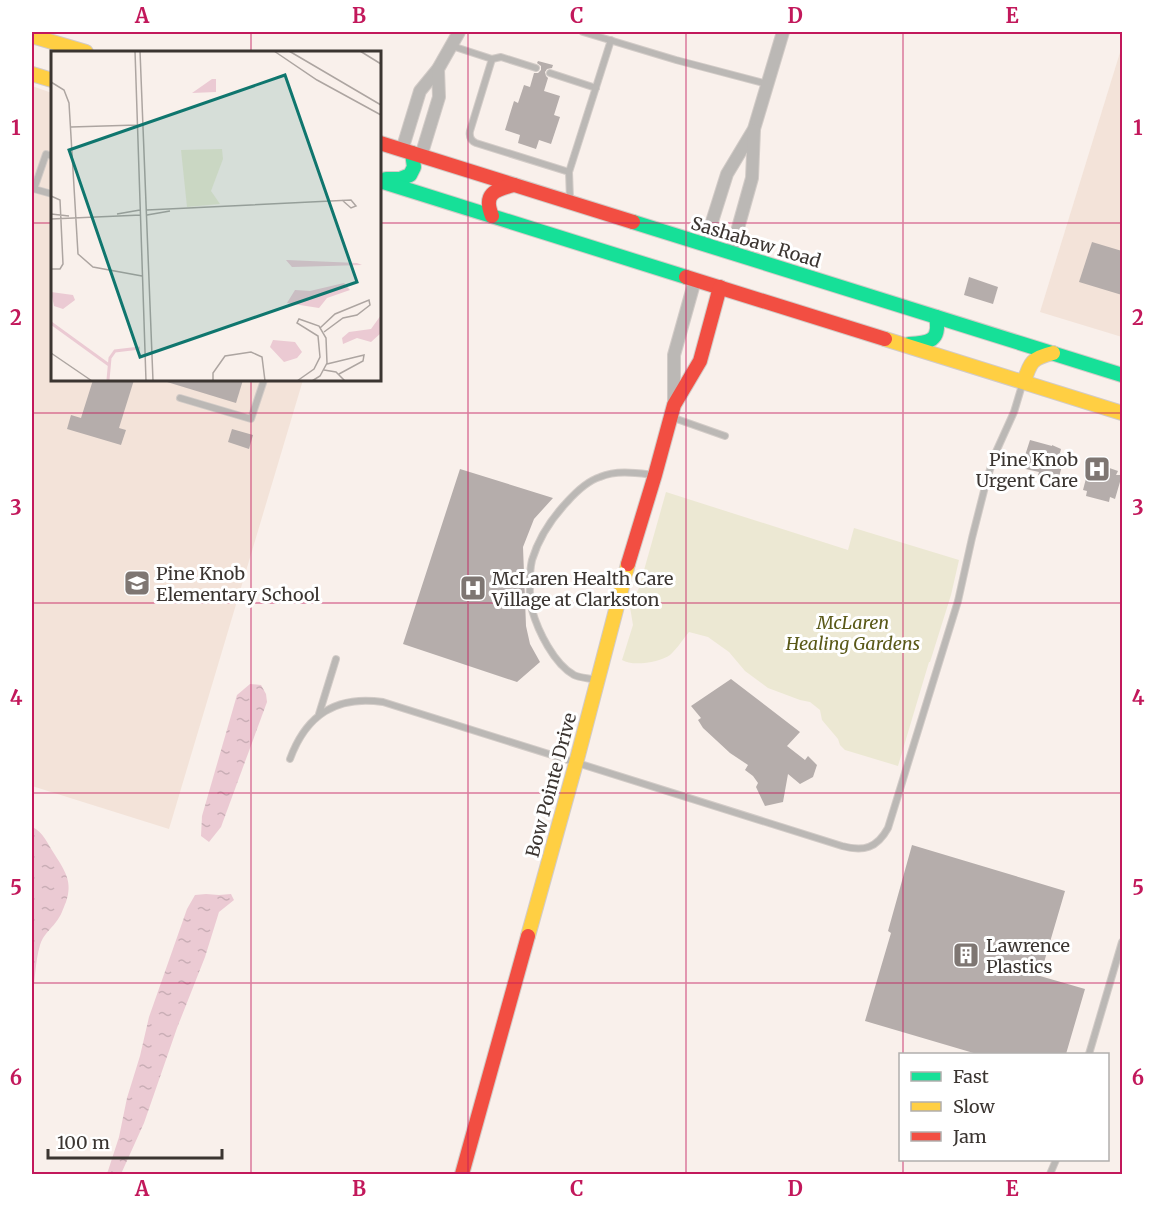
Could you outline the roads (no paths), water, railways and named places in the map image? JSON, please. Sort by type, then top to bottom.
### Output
[{"type":"main road","points":[[32,36],[83,51]]},
{"type":"main road","points":[[32,41],[32,51]]},
{"type":"main road","points":[[32,74],[51,80]]},
{"type":"main road","name":"Sashabaw Road","points":[[381,143],[1122,375]]},
{"type":"main road","points":[[381,180],[398,180],[409,176],[415,167],[412,153]]},
{"type":"main road","points":[[381,180],[1122,413]]},
{"type":"main road","points":[[492,216],[488,206],[491,194],[500,188],[515,185]]},
{"type":"main road","name":"Bow Pointe Drive","points":[[462,1174],[576,762],[623,579],[672,411],[700,361],[720,287]]},
{"type":"main road","points":[[905,345],[925,343],[933,339],[938,329],[936,317]]},
{"type":"main road","points":[[1024,382],[1032,361],[1038,356],[1053,353]]},
{"type":"street","points":[[412,153],[420,91],[438,69],[459,32]]},
{"type":"street","points":[[731,253],[751,185],[754,129],[783,32]]},
{"type":"street","points":[[412,153],[439,97],[438,69]]},
{"type":"street","points":[[705,244],[727,174],[754,129]]},
{"type":"street","name":"Bow Pointe Drive","points":[[672,411],[674,355],[695,280]]},
{"type":"lane","points":[[584,32],[767,84]]},
{"type":"lane","points":[[571,203],[569,172],[611,40]]},
{"type":"lane","points":[[451,46],[492,59],[504,58],[536,68]]},
{"type":"lane","points":[[492,59],[470,131],[472,140],[569,172]]},
{"type":"lane","points":[[550,73],[596,88]]},
{"type":"lane","points":[[51,156],[46,154],[34,189],[51,194]]},
{"type":"lane","points":[[180,398],[251,418],[264,381]]},
{"type":"lane","points":[[290,759],[301,734],[320,714],[344,703],[365,699],[382,702],[842,846],[864,849],[874,845],[888,828],[958,601],[987,479],[1024,382]]},
{"type":"lane","points":[[672,411],[725,436]]},
{"type":"lane","points":[[597,680],[575,675],[557,659],[547,645],[532,609],[530,575],[532,561],[548,525],[574,495],[588,483],[612,474],[655,475]]},
{"type":"lane","points":[[320,714],[336,659]]},
{"type":"lane","points":[[1089,1053],[1122,942]]},
{"type":"water","points":[[250,684],[261,685],[267,702],[221,827],[209,842],[201,836],[202,816],[237,695]]},
{"type":"water","points":[[32,827],[42,835],[62,866],[69,888],[61,915],[40,945],[32,1000]]},
{"type":"water","points":[[231,894],[234,900],[219,912],[205,957],[144,1123],[121,1174],[107,1174],[119,1137],[149,1017],[187,909],[195,895]]},
{"type":"place","name":"Pine Knob Urgent Care","points":[[1097,469]]},
{"type":"place","name":"Pine Knob Elementary School","points":[[137,583]]},
{"type":"place","name":"McLaren Health Care Village at Clarkston","points":[[473,588]]},
{"type":"place","name":"Lawrence Plastics","points":[[966,955]]},
{"type":"park label","name":"McLaren Healing Gardens","points":[[853,632]]}]
